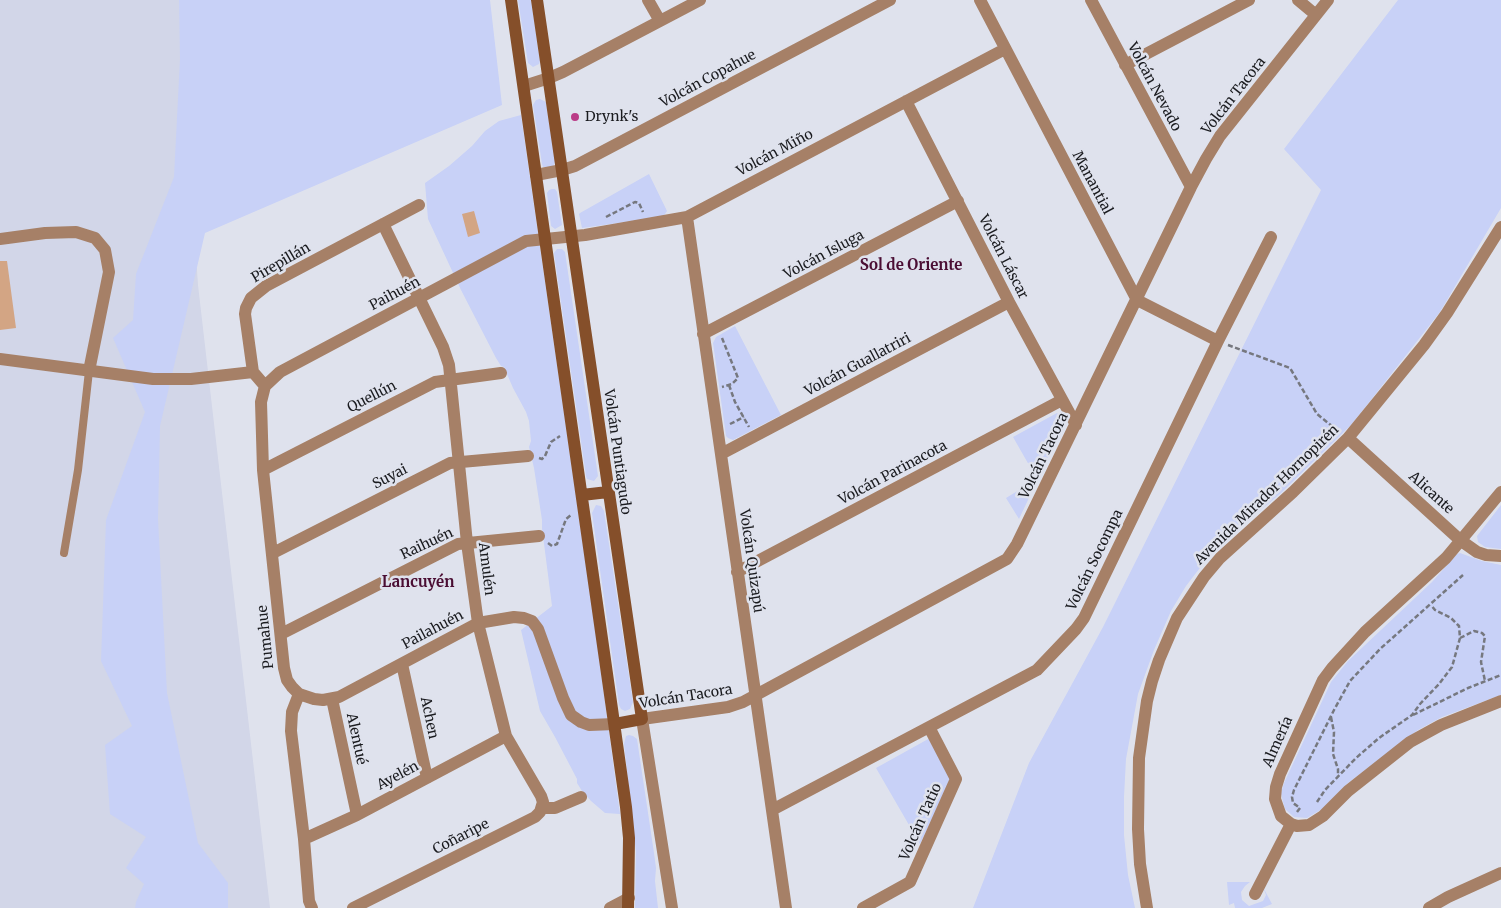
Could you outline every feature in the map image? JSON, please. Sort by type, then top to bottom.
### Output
[{"type":"main road","points":[[511,0],[628,822],[628,903]]},
{"type":"main road","name":"Volcán Puntiagudo","points":[[537,0],[642,719]]},
{"type":"main road","points":[[582,495],[608,492]]},
{"type":"main road","name":"Volcán Tacora","points":[[615,724],[642,719]]},
{"type":"street","points":[[648,0],[660,21]]},
{"type":"street","points":[[524,86],[549,78],[700,0]]},
{"type":"street","name":"Volcán Copahue","points":[[536,175],[576,166],[890,0]]},
{"type":"street","name":"Manantial","points":[[980,0],[1137,300]]},
{"type":"street","name":"Volcán Nevado","points":[[1091,0],[1191,187]]},
{"type":"street","points":[[1125,65],[1248,0]]},
{"type":"street","points":[[1298,0],[1316,15]]},
{"type":"street","name":"Volcán Tacora","points":[[642,719],[728,707],[743,702],[1007,559],[1017,544],[1076,425],[1191,187],[1220,136],[1328,0]]},
{"type":"street","name":"Volcán Miño","points":[[545,238],[571,236],[687,217],[1005,49]]},
{"type":"street","name":"Volcán Láscar","points":[[906,101],[1009,302],[1076,425]]},
{"type":"street","name":"Volcán Isluga","points":[[703,334],[958,201]]},
{"type":"street","name":"Pirepillán","points":[[253,372],[245,314],[252,298],[266,286],[419,205]]},
{"type":"street","name":"Volcán Quizapú","points":[[687,217],[786,908]]},
{"type":"street","points":[[383,224],[419,298]]},
{"type":"street","name":"Avenida Mirador Hornopirén","points":[[1147,908],[1140,864],[1138,829],[1139,758],[1147,701],[1159,660],[1177,618],[1220,558],[1293,492],[1348,438],[1424,345],[1452,306],[1501,227]]},
{"type":"street","points":[[0,239],[45,233],[76,232],[95,238],[105,250],[109,272],[89,371]]},
{"type":"street","name":"Volcán Socompa","points":[[772,810],[1037,670],[1076,629],[1084,618],[1218,341],[1271,237]]},
{"type":"street","name":"Paihuén","points":[[265,386],[280,372],[518,244],[532,239],[545,238]]},
{"type":"street","name":"Amulén","points":[[419,298],[449,365],[467,543],[478,623],[506,736],[541,796],[542,808]]},
{"type":"street","points":[[1137,300],[1218,341]]},
{"type":"street","name":"Volcán Guallatriri","points":[[721,454],[1009,302]]},
{"type":"street","points":[[0,359],[153,379],[173,380],[253,372],[265,386]]},
{"type":"street","name":"Quellún","points":[[263,470],[435,382],[501,373]]},
{"type":"street","name":"Pumahue","points":[[265,386],[261,402],[263,470],[285,674],[292,688],[299,694]]},
{"type":"street","name":"Volcán Parinacota","points":[[738,572],[1062,400]]},
{"type":"street","name":"Alicante","points":[[1348,438],[1460,540],[1477,552],[1501,556]]},
{"type":"street","name":"Suyai","points":[[273,553],[450,463],[528,456]]},
{"type":"street","name":"Almería","points":[[1291,824],[1281,816],[1275,799],[1276,787],[1280,774],[1324,680],[1341,656],[1433,571],[1501,492]]},
{"type":"street","name":"Raihuén","points":[[281,634],[458,544],[539,536]]},
{"type":"street","name":"Pailahuén","points":[[299,694],[314,699],[332,699],[345,695],[478,623],[514,617],[532,621],[538,629],[563,698],[576,720],[589,725],[615,724]]},
{"type":"street","name":"Achen","points":[[402,664],[427,778]]},
{"type":"street","points":[[299,694],[292,712],[291,731],[304,839],[309,901],[312,908]]},
{"type":"street","name":"Alentué","points":[[332,699],[357,815]]},
{"type":"street","points":[[1254,894],[1291,824],[1304,826],[1323,816],[1348,791],[1410,742],[1442,725],[1501,701]]},
{"type":"street","name":"Volcán Puntiagudo","points":[[642,719],[672,908]]},
{"type":"street","name":"Volcán Tatio","points":[[863,908],[910,882],[956,779],[929,727]]},
{"type":"street","name":"Ayelén","points":[[304,839],[357,815],[506,736]]},
{"type":"street","name":"Coñaripe","points":[[354,908],[535,816],[542,808],[555,808],[581,797]]},
{"type":"street","points":[[1429,908],[1448,897],[1501,873]]},
{"type":"street","points":[[610,908],[628,903]]},
{"type":"lane","points":[[64,553],[78,470],[89,371]]},
{"type":"path","points":[[600,220],[635,202],[639,203],[650,224]]},
{"type":"path","points":[[711,388],[729,385],[736,382],[738,378],[718,327]]},
{"type":"path","points":[[1218,341],[1290,368],[1317,414],[1348,438]]},
{"type":"path","points":[[729,385],[735,402],[754,437]]},
{"type":"path","points":[[528,456],[542,458],[551,442],[560,436]]},
{"type":"path","points":[[539,536],[552,546],[555,546],[566,519],[572,514]]},
{"type":"path","points":[[1291,824],[1301,809],[1293,800],[1294,790],[1350,681],[1363,666],[1463,575]]},
{"type":"path","points":[[1412,715],[1452,667],[1460,638],[1457,623],[1435,610],[1431,604]]},
{"type":"path","points":[[1460,638],[1474,631],[1485,636],[1480,662],[1485,681]]},
{"type":"path","points":[[1316,804],[1325,790],[1356,758],[1379,738],[1412,715],[1501,674]]},
{"type":"path","points":[[1331,715],[1334,732],[1333,754],[1338,769],[1338,778]]},
{"type":"shaded area","points":[[0,0],[179,0],[198,285],[270,908],[0,908]]},
{"type":"shaded area","points":[[179,0],[490,0],[502,105],[205,233],[160,426],[158,519],[167,693],[198,843],[228,883],[228,908],[135,908],[144,884],[126,868],[146,837],[110,814],[105,745],[132,726],[101,661],[106,520],[145,412],[113,338],[133,320],[136,274],[174,177],[180,59]]},
{"type":"shaded area","points":[[518,0],[531,0],[540,61],[539,64],[533,67],[528,63]]},
{"type":"shaded area","points":[[1398,0],[1501,0],[1501,208],[1440,312],[1350,426],[1281,493],[1223,542],[1186,586],[1171,611],[1138,694],[1126,759],[1124,835],[1128,875],[1135,908],[973,908],[1029,763],[1103,627],[1321,190],[1284,149]]},
{"type":"shaded area","points":[[540,99],[546,102],[555,162],[553,167],[543,167],[542,164],[533,105],[536,100]]},
{"type":"shaded area","points":[[521,115],[620,814],[605,813],[582,791],[540,711],[521,630],[552,606],[542,520],[529,447],[531,441],[529,421],[504,367],[501,366],[496,358],[461,290],[428,219],[425,183],[449,166],[472,146],[485,131],[499,121]]},
{"type":"shaded area","points":[[649,174],[667,211],[662,217],[582,228],[580,213]]},
{"type":"shaded area","points":[[555,189],[557,192],[562,225],[555,229],[551,226],[547,193]]},
{"type":"shaded area","points":[[557,249],[562,249],[565,252],[598,476],[594,481],[587,479],[586,476],[554,253]]},
{"type":"shaded area","points":[[735,326],[781,415],[733,440],[726,436],[713,343],[716,337]]},
{"type":"shaded area","points":[[1057,413],[1063,417],[1063,426],[1019,519],[1006,498],[1037,479],[1013,437]]},
{"type":"shaded area","points":[[596,505],[601,506],[604,511],[633,702],[630,709],[625,711],[619,705],[592,513]]},
{"type":"shaded area","points":[[1501,505],[1501,549],[1485,547],[1478,542],[1477,536]]},
{"type":"shaded area","points":[[1460,553],[1501,565],[1501,695],[1442,717],[1418,730],[1348,783],[1322,809],[1307,818],[1294,817],[1285,809],[1281,793],[1331,682],[1348,661]]},
{"type":"shaded area","points":[[629,735],[637,739],[656,868],[655,881],[658,908],[635,908],[636,852],[624,744],[626,736]]},
{"type":"shaded area","points":[[930,738],[952,777],[920,844],[876,768]]},
{"type":"shaded area","points":[[1227,882],[1250,882],[1241,892],[1242,900],[1249,906],[1263,901],[1266,895],[1263,887],[1272,904],[1262,908],[1235,908],[1234,903],[1229,905]]},
{"type":"building","points":[[474,211],[480,233],[468,237],[462,214]]},
{"type":"building","points":[[0,261],[7,261],[16,328],[0,330]]},
{"type":"place","name":"Drynk's","points":[[575,117]]},
{"type":"district","name":"Sol de Oriente","points":[[911,266]]},
{"type":"district","name":"Lancuyén","points":[[418,583]]}]
